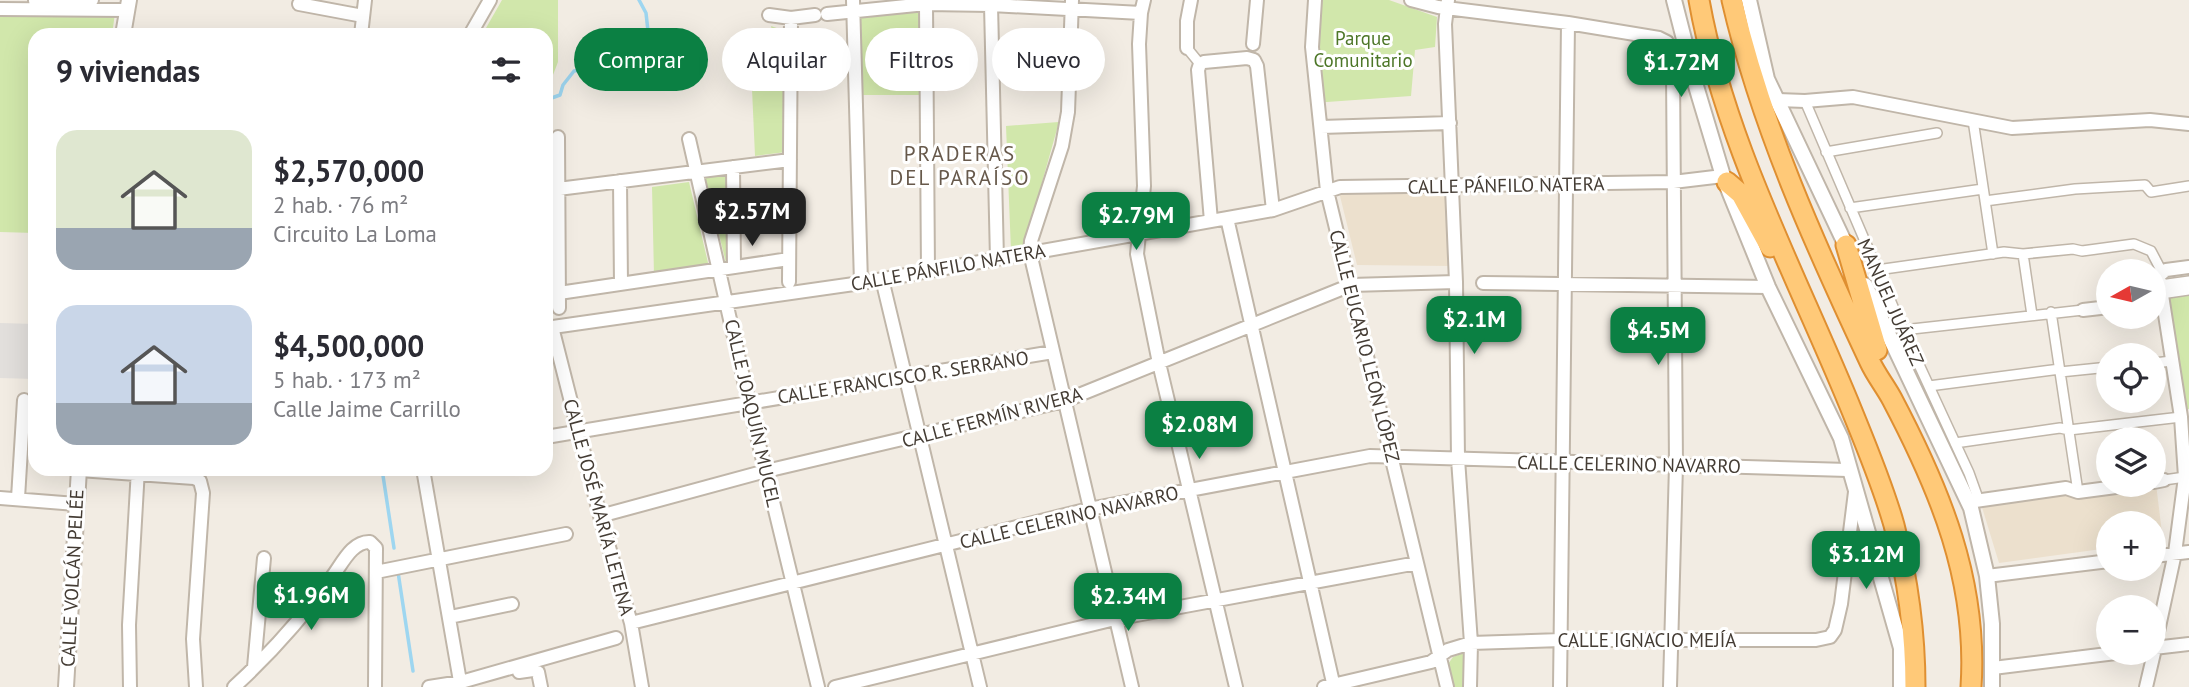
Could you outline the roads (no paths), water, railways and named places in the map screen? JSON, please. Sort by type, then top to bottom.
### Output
[{"type":"highway","points":[[1699,0],[1713,59],[1733,123],[1773,228],[1880,480],[1903,567],[1915,687]]},
{"type":"highway","points":[[1732,0],[1744,49],[1780,159],[1871,365],[1891,398],[1947,518],[1964,574],[1970,625],[1971,687]]},
{"type":"highway","points":[[1725,179],[1741,194],[1786,278],[1814,320]]},
{"type":"highway","points":[[1846,245],[1891,398]]},
{"type":"street","points":[[0,9],[92,0]]},
{"type":"street","points":[[364,28],[365,0]]},
{"type":"street","points":[[474,28],[490,0]]},
{"type":"street","points":[[1191,0],[1187,21],[1187,48],[1200,64]]},
{"type":"street","points":[[1253,44],[1257,0]]},
{"type":"street","name":"CALLE EUCARIO LEÓN LÓPEZ","points":[[1315,0],[1312,47],[1327,191],[1447,687]]},
{"type":"street","points":[[1411,0],[1659,38],[1667,42],[1671,51],[1676,465],[1670,687]]},
{"type":"street","points":[[1674,0],[1696,86],[1725,179],[1768,287],[1841,438],[1901,648],[1901,687]]},
{"type":"street","points":[[1749,0],[1756,39],[1776,100],[1974,501],[1987,576],[1992,687]]},
{"type":"street","points":[[0,1],[128,5],[124,28]]},
{"type":"street","points":[[769,15],[791,19],[821,15],[853,6],[912,2],[1142,6],[1139,44],[1144,186],[1137,254],[1159,363],[1236,687]]},
{"type":"street","points":[[299,4],[363,16]]},
{"type":"street","points":[[926,4],[928,271]]},
{"type":"street","points":[[1443,4],[1453,186],[1458,459],[1471,643],[1471,687]]},
{"type":"street","points":[[991,5],[996,259]]},
{"type":"street","points":[[1072,5],[1068,112],[1062,146],[1031,241],[1030,253],[1132,687]]},
{"type":"street","points":[[853,6],[861,283]]},
{"type":"street","points":[[789,282],[791,19]]},
{"type":"street","points":[[1560,687],[1568,23]]},
{"type":"street","points":[[1200,64],[1247,58],[1254,60],[1257,66],[1273,210]]},
{"type":"street","points":[[1200,64],[1198,70],[1211,221]]},
{"type":"street","points":[[1776,100],[1805,102],[1853,97],[2012,128],[2150,120],[2189,124]]},
{"type":"street","name":"MANUEL JUÁREZ","points":[[1805,102],[1903,330],[1969,473],[1974,501]]},
{"type":"street","points":[[1973,120],[1993,254]]},
{"type":"street","points":[[1321,127],[1450,123]]},
{"type":"street","points":[[1826,152],[1937,133]]},
{"type":"street","points":[[558,137],[559,307]]},
{"type":"street","name":"CALLE JOAQUÍN MUCEL","points":[[689,139],[818,687]]},
{"type":"street","points":[[558,189],[790,160]]},
{"type":"street","points":[[733,167],[734,267]]},
{"type":"street","name":"CALLE PÁNFILO NATERA","points":[[553,326],[861,283],[1138,234],[1273,210],[1340,187],[1566,185],[1725,179]]},
{"type":"street","points":[[620,181],[621,284]]},
{"type":"street","points":[[1985,201],[2075,189],[2145,185],[2151,192],[2189,186]]},
{"type":"street","points":[[1850,208],[1983,189]]},
{"type":"street","points":[[1227,218],[1311,583],[1331,686]]},
{"type":"street","points":[[1877,270],[1993,254],[2073,249],[2082,251],[2134,244],[2151,251],[2153,259]]},
{"type":"street","points":[[2023,254],[2032,315]]},
{"type":"street","points":[[559,293],[789,259]]},
{"type":"street","points":[[2166,285],[2189,267]]},
{"type":"street","points":[[882,279],[980,687]]},
{"type":"street","points":[[2166,288],[2189,281]]},
{"type":"street","name":"CALLE FERMÍN RIVERA","points":[[600,516],[766,471],[920,437],[1064,401],[1351,285],[1456,282]]},
{"type":"street","points":[[1483,283],[1768,287]]},
{"type":"street","points":[[2166,290],[2189,290]]},
{"type":"street","points":[[1903,330],[2096,308]]},
{"type":"street","points":[[2052,312],[2078,492]]},
{"type":"street","points":[[2166,326],[2187,477],[2166,595]]},
{"type":"street","name":"CALLE JOSÉ MARÍA LETENA","points":[[553,342],[631,624],[642,687]]},
{"type":"street","name":"CALLE FRANCISCO R. SERRANO","points":[[553,436],[1053,352]]},
{"type":"street","points":[[2166,362],[2172,361]]},
{"type":"street","points":[[1928,386],[2096,368]]},
{"type":"street","points":[[18,498],[24,400]]},
{"type":"street","points":[[1955,443],[2060,428],[2068,430],[2180,417]]},
{"type":"street","name":"CALLE CELERINO NAVARRO","points":[[631,624],[1089,509],[1370,456],[1849,470]]},
{"type":"street","name":"CALLE VOLCÁN PELÉE","points":[[66,687],[78,476]]},
{"type":"street","points":[[130,687],[129,625],[138,476]]},
{"type":"street","points":[[178,476],[200,481],[203,493],[193,639],[196,687]]},
{"type":"street","points":[[424,476],[463,683]]},
{"type":"street","points":[[2166,480],[2187,477]]},
{"type":"street","points":[[1974,501],[2066,488],[2078,492],[2096,490]]},
{"type":"street","name":"CALLE IGNACIO MEJÍA","points":[[1331,686],[1431,662],[1440,654],[1471,643],[1561,640],[1816,640],[1830,637],[1835,630],[1841,604],[1855,492]]},
{"type":"street","points":[[0,498],[76,504]]},
{"type":"street","points":[[376,572],[566,534]]},
{"type":"street","points":[[234,687],[304,615],[352,549],[359,544],[370,542],[376,548],[375,687]]},
{"type":"street","points":[[2166,554],[2189,552]]},
{"type":"street","points":[[254,667],[264,558]]},
{"type":"street","points":[[835,687],[1115,619],[1417,563]]},
{"type":"street","points":[[1987,576],[2096,563]]},
{"type":"street","points":[[450,617],[512,604]]},
{"type":"street","points":[[463,683],[615,638]]},
{"type":"street","points":[[2166,648],[2189,643]]},
{"type":"street","points":[[1993,668],[2096,655]]},
{"type":"street","points":[[2146,687],[2151,665]]},
{"type":"street","points":[[429,687],[481,682],[533,670],[537,672],[541,687]]},
{"type":"waterway","points":[[553,98],[560,95],[563,85],[574,71],[589,69],[600,74],[625,69],[643,57],[649,40],[646,13],[639,0]]},
{"type":"waterway","points":[[383,476],[394,548]]},
{"type":"waterway","points":[[398,572],[413,671]]},
{"type":"district","name":"PRADERAS DEL PARAÍSO","points":[[960,166]]},
{"type":"park label","name":"Parque Comunitario","points":[[1363,49]]}]
